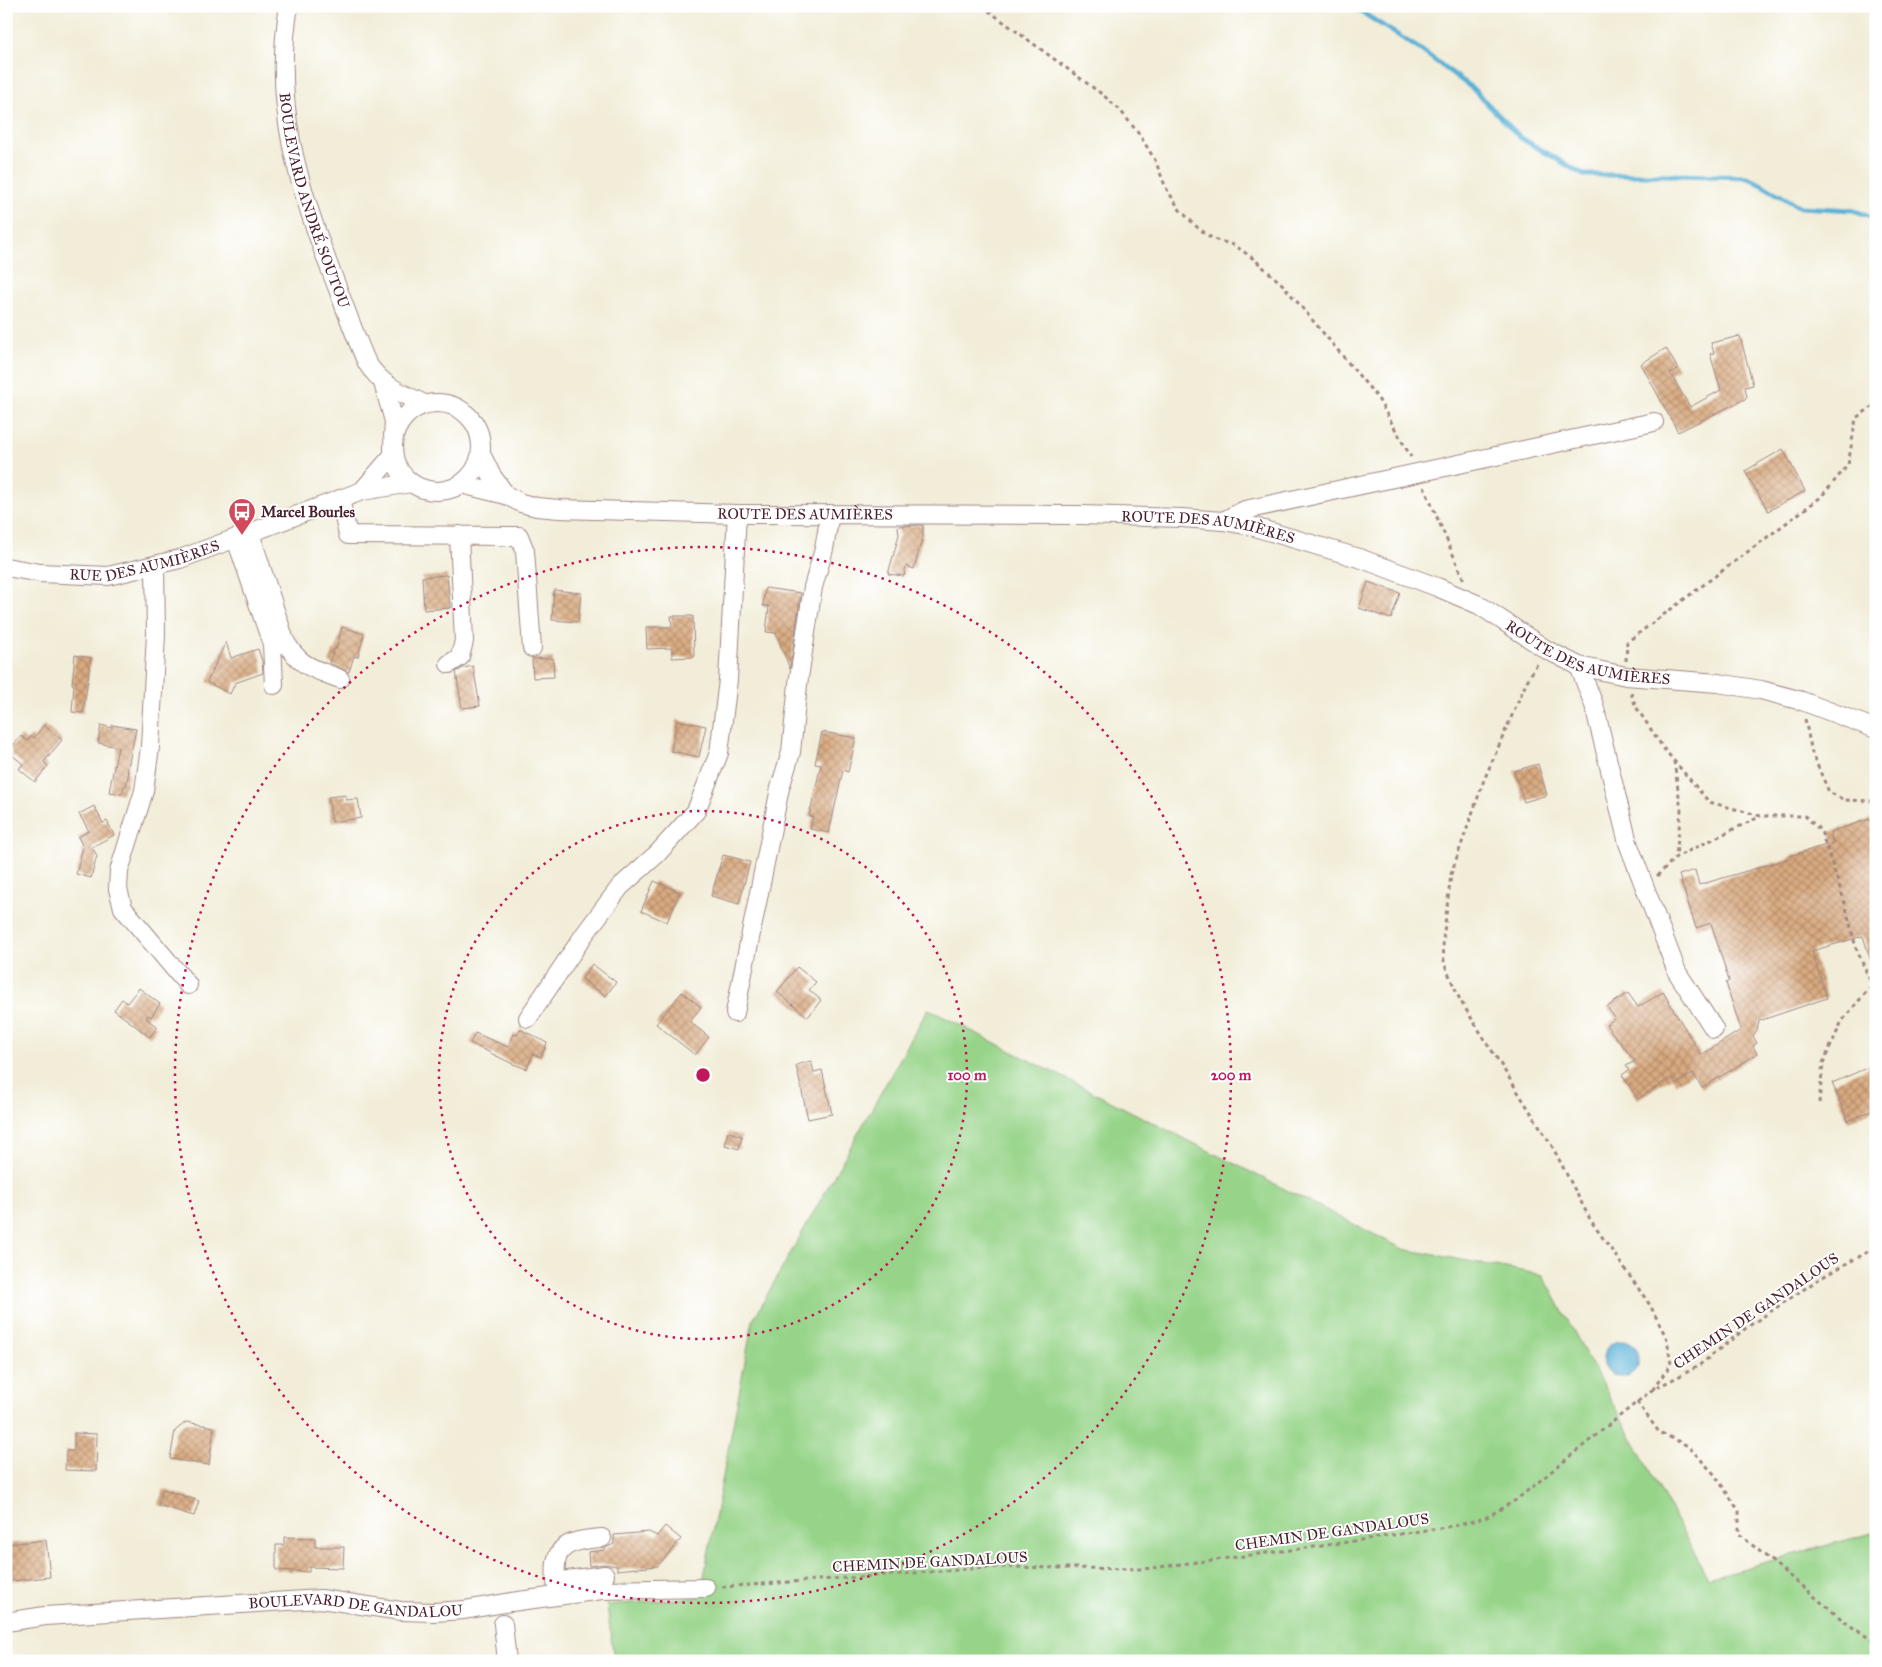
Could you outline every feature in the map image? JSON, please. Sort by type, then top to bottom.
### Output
[{"type":"street","name":"BOULEVARD ANDRÉ SOUTOU","points":[[289,6],[284,55],[284,89],[288,130],[297,172],[320,243],[362,351],[375,376],[383,383],[424,404]]},
{"type":"street","name":"BOULEVARD ANDRÉ SOUTOU","points":[[383,383],[394,421],[393,447]]},
{"type":"street","points":[[362,490],[393,447],[398,426],[404,417],[413,409],[424,404],[440,402],[454,405],[467,413],[476,425],[481,439],[481,454],[471,476],[449,490],[423,489],[411,483],[400,471],[393,447]]},
{"type":"street","points":[[1223,521],[1245,510],[1654,422]]},
{"type":"street","points":[[481,454],[492,476],[506,495]]},
{"type":"street","points":[[362,490],[411,483]]},
{"type":"street","name":"ROUTE DES AUMIÈRES","points":[[461,484],[506,495],[521,503],[559,510],[737,514],[1081,515],[1223,521],[1250,526],[1353,556],[1437,587],[1479,605],[1547,650],[1579,666],[1626,676],[1718,683],[1761,690],[1802,701],[1876,729]]},
{"type":"street","name":"RUE DES AUMIÈRES","points":[[6,567],[40,573],[108,576],[180,559],[362,490]]},
{"type":"street","points":[[340,499],[348,535],[519,536],[525,551],[532,648]]},
{"type":"street","points":[[528,1018],[584,935],[620,887],[657,854],[696,811],[719,753],[728,680],[737,514]]},
{"type":"street","points":[[735,1012],[780,788],[791,752],[798,684],[813,587],[824,549],[830,514]]},
{"type":"street","points":[[449,664],[460,657],[464,641],[459,535]]},
{"type":"street","points":[[243,536],[285,642],[292,654],[303,664],[340,678]]},
{"type":"street","points":[[243,536],[272,644],[274,685]]},
{"type":"street","points":[[155,565],[156,634],[150,748],[144,791],[120,871],[118,889],[123,908],[188,985]]},
{"type":"street","points":[[1579,666],[1594,705],[1628,842],[1677,972],[1714,1029]]},
{"type":"street","points":[[557,1592],[555,1577],[558,1553],[564,1546],[583,1540],[602,1538]]},
{"type":"street","points":[[557,1592],[568,1580],[605,1575]]},
{"type":"street","name":"BOULEVARD DE GANDALOU","points":[[6,1622],[45,1616],[321,1599],[401,1611],[434,1612],[464,1610],[557,1592],[706,1588]]},
{"type":"street","points":[[503,1624],[508,1661]]},
{"type":"path","points":[[982,6],[1103,95],[1120,110],[1139,134],[1155,160],[1166,188],[1180,210],[1198,228],[1213,239],[1234,245],[1283,285],[1377,397],[1401,437],[1460,574],[1465,581]]},
{"type":"path","points":[[1819,1103],[1823,1063],[1842,1021],[1875,986],[1856,948],[1844,900],[1821,831],[1805,816],[1761,816],[1709,802],[1674,760],[1636,707],[1626,676],[1627,642],[1821,497],[1848,465],[1856,418],[1876,404]]},
{"type":"path","points":[[1547,650],[1527,681],[1484,780],[1451,874],[1443,940],[1444,963],[1460,1000],[1552,1146],[1591,1222],[1650,1305],[1668,1339],[1671,1364],[1652,1390]]},
{"type":"path","points":[[1802,701],[1812,753],[1830,792],[1844,800],[1874,801],[1876,804]]},
{"type":"path","points":[[1674,760],[1680,810],[1676,857]]},
{"type":"path","points":[[1646,887],[1676,857],[1761,816]]},
{"type":"path","name":"CHEMIN DE GANDALOUS","points":[[706,1588],[997,1567],[1143,1568],[1321,1546],[1459,1525],[1487,1517],[1516,1500],[1652,1390],[1697,1367],[1746,1328],[1819,1279],[1876,1247]]},
{"type":"path","points":[[1637,1402],[1659,1432],[1688,1446],[1715,1475],[1739,1511],[1739,1534],[1846,1622],[1876,1643]]},
{"type":"green space","points":[[928,1009],[1403,1249],[1543,1275],[1708,1578],[1876,1532],[1876,1661],[614,1661],[607,1605],[700,1597],[753,1320]]},
{"type":"water","points":[[1621,1341],[1628,1342],[1634,1346],[1638,1352],[1638,1366],[1634,1372],[1628,1376],[1621,1377],[1614,1376],[1608,1372],[1604,1366],[1603,1359],[1604,1352],[1608,1346],[1614,1342]]},
{"type":"building","points":[[1740,336],[1753,385],[1745,387],[1747,398],[1678,432],[1641,364],[1666,348],[1678,369],[1670,373],[1690,407],[1721,390],[1710,354],[1714,353],[1711,343]]},
{"type":"building","points":[[1783,449],[1805,491],[1768,511],[1745,471]]},
{"type":"building","points":[[923,525],[923,536],[914,569],[906,566],[904,576],[888,574],[899,535],[898,526]]},
{"type":"building","points":[[447,575],[450,608],[424,610],[422,577]]},
{"type":"building","points":[[1368,582],[1400,593],[1391,619],[1359,608]]},
{"type":"building","points":[[765,588],[801,593],[790,669],[776,633],[766,632],[769,606],[763,606]]},
{"type":"building","points":[[554,590],[581,593],[578,622],[552,620]]},
{"type":"building","points":[[671,616],[693,616],[694,657],[672,658],[672,648],[647,649],[646,627],[672,627]]},
{"type":"building","points":[[342,627],[364,634],[358,657],[354,656],[349,672],[329,663],[334,649],[336,649]]},
{"type":"building","points":[[226,642],[231,658],[258,649],[263,673],[235,683],[230,694],[207,682]]},
{"type":"building","points":[[75,655],[91,658],[83,713],[72,712]]},
{"type":"building","points":[[553,658],[554,677],[533,678],[532,659]]},
{"type":"building","points":[[473,666],[480,706],[462,708],[456,672]]},
{"type":"building","points":[[677,720],[706,726],[699,757],[671,751]]},
{"type":"building","points":[[44,725],[62,740],[44,762],[48,766],[35,782],[19,769],[23,764],[12,755],[11,748],[21,736],[27,741],[31,736],[34,738]]},
{"type":"building","points":[[101,725],[112,728],[112,725],[136,729],[126,786],[124,786],[122,794],[109,792],[118,747],[98,743]]},
{"type":"building","points":[[822,732],[856,738],[848,772],[843,770],[829,833],[810,829],[813,817],[809,816],[821,765],[815,764]]},
{"type":"building","points":[[1538,764],[1547,795],[1524,802],[1514,771]]},
{"type":"building","points":[[346,795],[346,800],[358,799],[361,818],[332,822],[328,797]]},
{"type":"building","points":[[94,806],[103,823],[107,821],[114,835],[92,847],[97,856],[91,878],[76,874],[83,847],[78,837],[89,831],[79,814]]},
{"type":"building","points":[[1870,819],[1876,838],[1876,967],[1873,968],[1863,936],[1812,951],[1827,998],[1759,1021],[1753,1036],[1757,1043],[1753,1046],[1757,1054],[1702,1088],[1693,1073],[1676,1084],[1672,1077],[1638,1099],[1622,1075],[1629,1070],[1626,1066],[1635,1061],[1606,1025],[1615,1018],[1607,1007],[1628,993],[1638,1007],[1663,992],[1701,1055],[1741,1030],[1726,983],[1729,981],[1711,923],[1696,928],[1679,875],[1695,870],[1699,885],[1791,858],[1790,856],[1833,843],[1830,832]]},
{"type":"building","points":[[723,855],[750,862],[739,904],[711,896]]},
{"type":"building","points":[[654,881],[680,892],[667,922],[641,911]]},
{"type":"building","points":[[592,964],[616,982],[606,996],[582,979]]},
{"type":"building","points":[[797,967],[816,982],[809,990],[821,1000],[808,1017],[777,992]]},
{"type":"building","points":[[139,988],[160,1004],[151,1017],[148,1015],[146,1018],[157,1027],[150,1037],[114,1010],[122,999],[127,1003]]},
{"type":"building","points":[[682,992],[701,1007],[690,1022],[709,1037],[695,1055],[656,1024]]},
{"type":"building","points":[[520,1029],[547,1043],[541,1057],[533,1054],[527,1069],[470,1043],[475,1033],[508,1047],[514,1034],[517,1035]]},
{"type":"building","points":[[811,1061],[814,1072],[822,1070],[832,1114],[808,1119],[796,1065]]},
{"type":"building","points":[[1876,1064],[1876,1109],[1848,1121],[1832,1083]]},
{"type":"building","points":[[728,1132],[742,1136],[739,1149],[725,1145]]},
{"type":"building","points":[[186,1422],[214,1427],[209,1465],[170,1459],[175,1431]]},
{"type":"building","points":[[74,1433],[97,1434],[96,1471],[65,1470],[66,1451],[74,1451]]},
{"type":"building","points":[[163,1489],[199,1501],[194,1516],[158,1505]]},
{"type":"building","points":[[665,1526],[681,1539],[658,1566],[617,1570],[617,1566],[604,1564],[589,1566],[588,1552],[605,1550],[605,1548],[614,1544],[614,1535],[649,1532],[657,1536]]},
{"type":"building","points":[[284,1537],[315,1538],[315,1547],[344,1547],[343,1568],[309,1567],[309,1572],[276,1570],[276,1545],[284,1545]]},
{"type":"building","points":[[46,1540],[50,1577],[11,1581],[7,1544]]},
{"type":"waterway","points":[[1352,6],[1421,50],[1472,88],[1521,138],[1584,175],[1748,177],[1800,207],[1852,210],[1876,218]]},
{"type":"place","name":"Marcel Bourles","points":[[242,536]]}]
